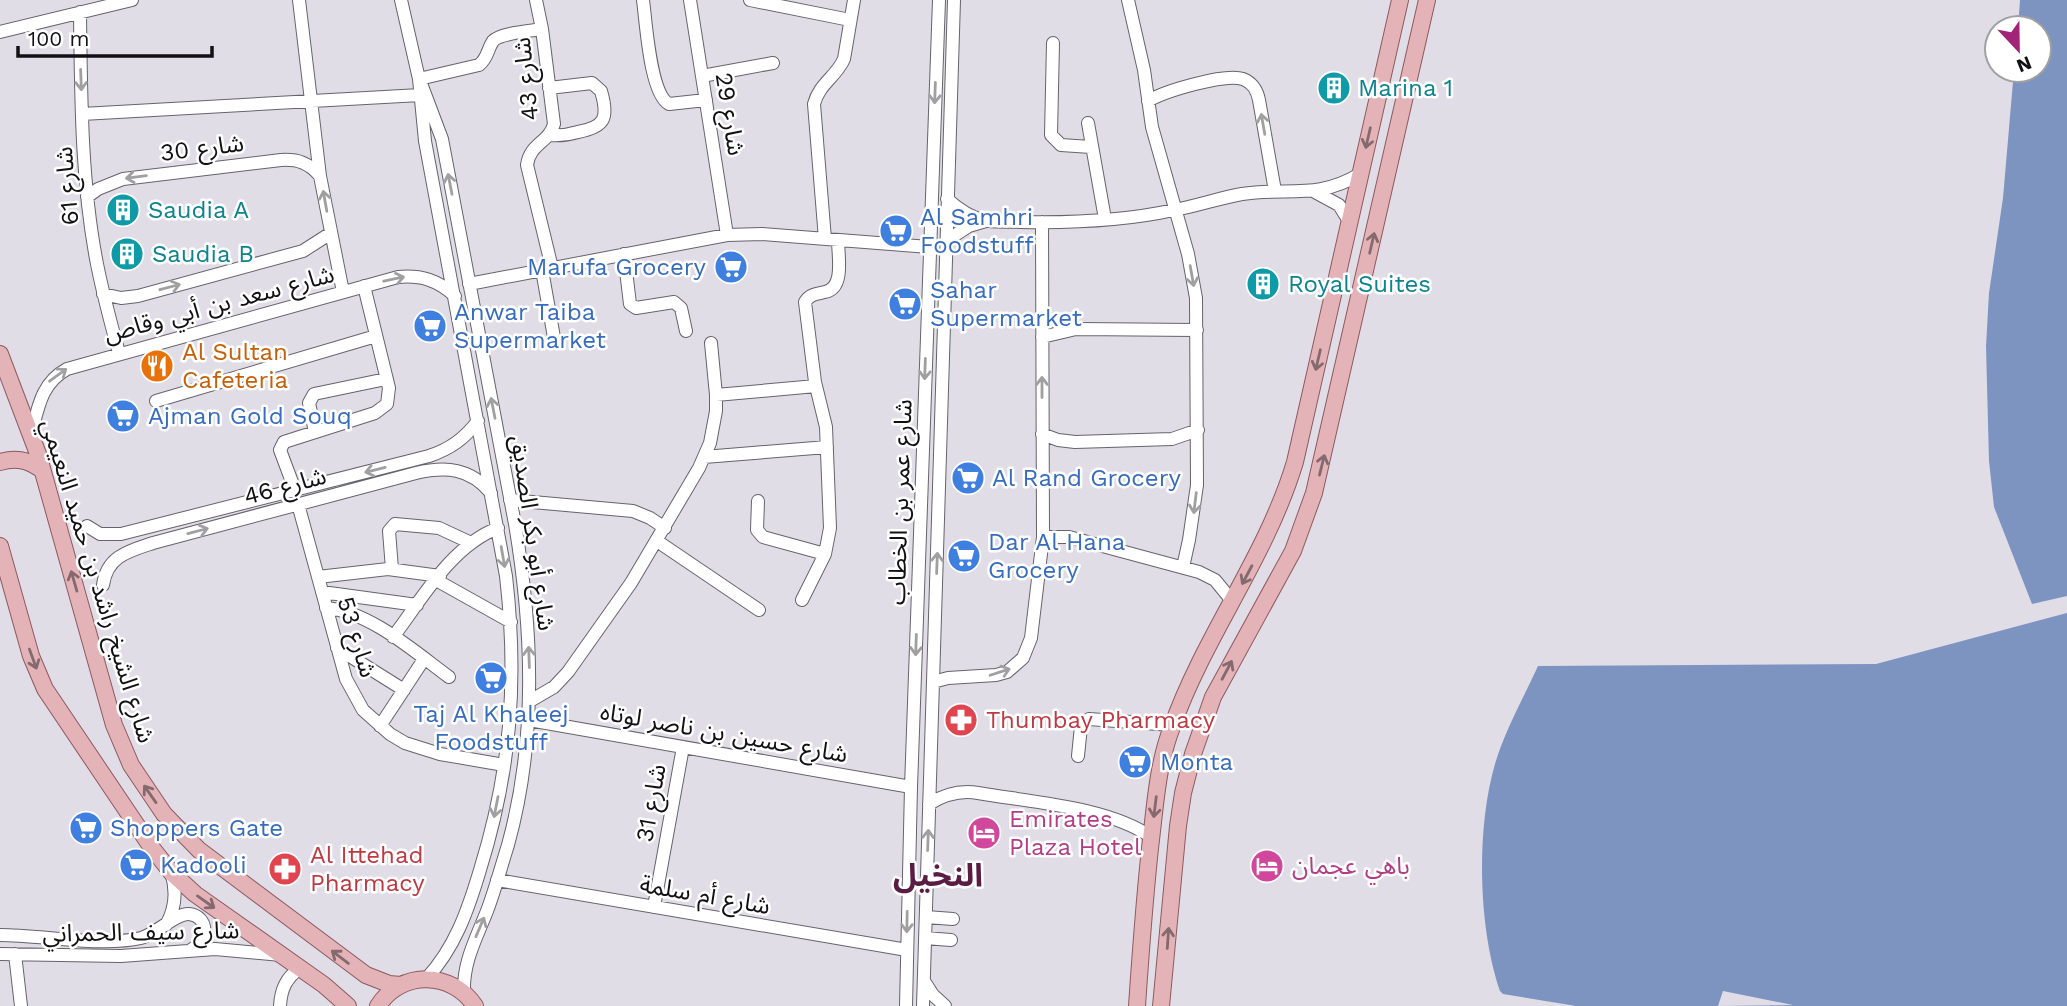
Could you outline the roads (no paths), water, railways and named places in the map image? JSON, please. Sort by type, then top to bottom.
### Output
[{"type":"main road","points":[[1137,1006],[1143,914],[1161,765],[1172,725],[1205,653],[1265,543],[1290,480],[1400,0]]},
{"type":"main road","points":[[1161,1006],[1174,860],[1183,793],[1193,754],[1213,698],[1293,551],[1314,493],[1426,0]]},
{"type":"main road","name":"شارع الشيخ راشد بن حميد النعيمي","points":[[0,354],[42,470],[114,725],[131,765],[149,794],[181,832],[217,866],[355,969],[377,981],[401,985]]},
{"type":"main road","points":[[0,462],[24,460],[42,470]]},
{"type":"main road","points":[[0,546],[31,656],[45,689],[137,827],[171,872],[195,894],[324,985],[348,1006]]},
{"type":"main road","points":[[378,1006],[389,992],[401,985],[426,978],[452,985],[464,992],[475,1006]]},
{"type":"street","points":[[0,32],[132,0]]},
{"type":"street","points":[[299,0],[320,176],[343,292]]},
{"type":"street","name":"شارع أبو بكر الصديق","points":[[401,0],[419,79],[425,141],[498,528],[511,622],[512,706],[493,823],[467,909],[447,953],[426,978]]},
{"type":"street","name":"شارع 43","points":[[536,0],[554,124],[549,135],[533,149],[527,166],[547,269],[555,344]]},
{"type":"street","points":[[643,0],[650,53],[662,98],[669,104],[706,100]]},
{"type":"street","name":"شارع 29","points":[[690,0],[727,235]]},
{"type":"street","points":[[750,0],[850,20]]},
{"type":"street","points":[[803,600],[825,554],[830,528],[826,427],[816,386],[805,302],[810,295],[831,290],[837,284],[814,104],[819,89],[844,59],[854,0]]},
{"type":"street","name":"شارع عمر بن الخطاب","points":[[906,1006],[908,875],[939,0]]},
{"type":"street","points":[[1128,0],[1144,70],[1152,127],[1192,275],[1197,330],[1197,485],[1183,567]]},
{"type":"street","name":"شارع عمر بن الخطاب","points":[[923,1006],[950,57],[955,2]]},
{"type":"street","name":"شارع 61","points":[[80,12],[87,197],[103,294],[120,353]]},
{"type":"street","points":[[419,79],[479,65],[485,60],[492,43],[499,37],[542,29]]},
{"type":"street","points":[[1053,43],[1051,135],[1061,145],[1091,147]]},
{"type":"street","points":[[936,57],[941,62],[950,57]]},
{"type":"street","points":[[702,76],[773,63]]},
{"type":"street","points":[[1148,101],[1179,88],[1232,78],[1247,81],[1257,92],[1275,191]]},
{"type":"street","name":"شارع أبو بكر الصديق","points":[[419,79],[442,139],[510,500],[527,614],[530,702],[517,800],[497,880],[468,956],[464,992]]},
{"type":"street","points":[[549,88],[592,83],[601,91],[603,117],[596,129],[549,135]]},
{"type":"street","points":[[82,114],[420,94]]},
{"type":"street","points":[[1088,123],[1105,219]]},
{"type":"street","name":"شارع 30","points":[[87,197],[110,183],[123,179],[281,160],[299,160],[320,176]]},
{"type":"street","points":[[946,241],[969,226],[987,221],[1105,219],[1176,210],[1241,195],[1275,191],[1314,191],[1338,185],[1360,174]]},
{"type":"street","points":[[1314,191],[1332,199],[1345,212],[1349,221]]},
{"type":"street","points":[[947,199],[967,214],[987,221]]},
{"type":"street","points":[[933,682],[1007,672],[1023,658],[1031,638],[1043,537],[1042,222]]},
{"type":"street","points":[[103,294],[130,297],[151,292],[303,251],[331,233]]},
{"type":"street","points":[[469,284],[727,235],[762,234],[929,247]]},
{"type":"street","points":[[446,251],[462,247]]},
{"type":"street","points":[[624,254],[630,304],[636,308],[670,302],[678,304],[686,331]]},
{"type":"street","name":"شارع سعد بن أبي وقاص","points":[[31,435],[41,396],[51,379],[67,369],[411,275],[435,281],[455,296]]},
{"type":"street","points":[[295,490],[281,454],[281,446],[288,440],[382,410],[389,396],[364,286]]},
{"type":"street","points":[[1042,337],[1076,329],[1197,330]]},
{"type":"street","points":[[156,401],[376,337]]},
{"type":"street","points":[[530,702],[547,693],[562,680],[632,583],[704,457],[714,427],[716,396],[711,343]]},
{"type":"street","points":[[315,432],[309,403],[314,394],[386,379]]},
{"type":"street","points":[[716,396],[816,386]]},
{"type":"street","name":"شارع 46","points":[[103,584],[107,569],[117,557],[153,543],[298,504],[414,467],[462,440],[478,421]]},
{"type":"street","points":[[1042,433],[1066,441],[1087,442],[1172,439],[1198,430]]},
{"type":"street","points":[[704,457],[827,447]]},
{"type":"street","name":"شارع 46","points":[[87,526],[100,534],[114,536],[295,490],[414,467],[455,469],[475,478],[491,494]]},
{"type":"street","points":[[510,500],[633,511],[665,528]]},
{"type":"street","points":[[758,501],[757,530],[763,537],[825,554]]},
{"type":"street","name":"شارع 53","points":[[298,504],[337,648],[353,695],[363,710],[405,743],[422,749],[504,765]]},
{"type":"street","points":[[392,569],[389,531],[395,524],[439,528],[469,542]]},
{"type":"street","points":[[149,527],[145,536],[153,543]]},
{"type":"street","points":[[393,637],[454,557],[469,542],[498,528]]},
{"type":"street","points":[[1043,537],[1069,537],[1183,567],[1215,580],[1233,602]]},
{"type":"street","points":[[657,541],[760,610]]},
{"type":"street","points":[[318,577],[392,569],[438,578],[511,622]]},
{"type":"street","points":[[322,592],[417,605]]},
{"type":"street","points":[[326,608],[354,613],[449,677]]},
{"type":"street","points":[[337,648],[404,690]]},
{"type":"street","points":[[380,726],[424,659]]},
{"type":"street","points":[[914,713],[921,709],[932,713]]},
{"type":"street","name":"شارع حسين بن ناصر لوتاه","points":[[529,719],[911,787]]},
{"type":"street","points":[[1078,756],[1081,726],[1089,719],[1172,725]]},
{"type":"street","name":"شارع 31","points":[[654,907],[683,747]]},
{"type":"street","points":[[929,804],[957,792],[978,793],[1106,815],[1134,826],[1151,837]]},
{"type":"street","name":"شارع سيف الحمراني","points":[[0,934],[86,940],[133,939],[153,934],[165,926],[174,905],[176,894],[171,872]]},
{"type":"street","points":[[908,875],[917,881],[927,876]]},
{"type":"street","name":"شارع أم سلمة","points":[[497,880],[906,950]]},
{"type":"street","points":[[165,926],[181,915],[198,917],[204,924],[203,941],[189,950]]},
{"type":"street","points":[[926,917],[953,919]]},
{"type":"street","points":[[925,938],[951,940]]},
{"type":"street","name":"شارع سيف الحمراني","points":[[0,954],[110,956],[189,950],[248,950],[282,955]]},
{"type":"street","points":[[15,954],[21,1006]]},
{"type":"street","points":[[281,1006],[283,987],[287,979],[300,968]]},
{"type":"street","points":[[924,981],[933,995],[945,1006]]},
{"type":"street","points":[[324,985],[333,1006]]},
{"type":"water","points":[[2020,0],[2067,0],[2067,596],[2032,604],[1994,507],[1989,461],[1986,346],[1989,293],[2003,198],[2013,84],[2053,84],[2053,14],[2019,14]]},
{"type":"water","points":[[2067,613],[2067,1006],[1576,1006],[1503,994],[1500,991],[1487,938],[1484,908],[1482,848],[1485,818],[1499,751],[1538,666],[1876,664]]},
{"type":"place","name":"Marina 1","points":[[1334,88]]},
{"type":"place","name":"Saudia A","points":[[123,210]]},
{"type":"place","name":"Al Samhri Foodstuff","points":[[896,231]]},
{"type":"place","name":"Saudia B","points":[[127,254]]},
{"type":"place","name":"Marufa Grocery","points":[[731,267]]},
{"type":"place","name":"Royal Suites","points":[[1263,284]]},
{"type":"place","name":"Sahar Supermarket","points":[[905,304]]},
{"type":"place","name":"Anwar Taiba Supermarket","points":[[430,326]]},
{"type":"place","name":"Al Sultan Cafeteria","points":[[157,366]]},
{"type":"place","name":"Ajman Gold Souq","points":[[123,416]]},
{"type":"place","name":"Al Rand Grocery","points":[[968,478]]},
{"type":"place","name":"Dar Al Hana Grocery","points":[[964,556]]},
{"type":"place","name":"Taj Al Khaleej Foodstuff","points":[[491,678]]},
{"type":"place","name":"Thumbay Pharmacy","points":[[961,720]]},
{"type":"place","name":"Monta","points":[[1135,762]]},
{"type":"place","name":"Shoppers Gate","points":[[86,828]]},
{"type":"place","name":"Emirates Plaza Hotel","points":[[984,833]]},
{"type":"place","name":"Kadooli","points":[[136,865]]},
{"type":"place","name":"باهي عجمان","points":[[1267,866]]},
{"type":"place","name":"Al Ittehad Pharmacy","points":[[285,869]]},
{"type":"district","name":"النخيل","points":[[938,875]]}]
